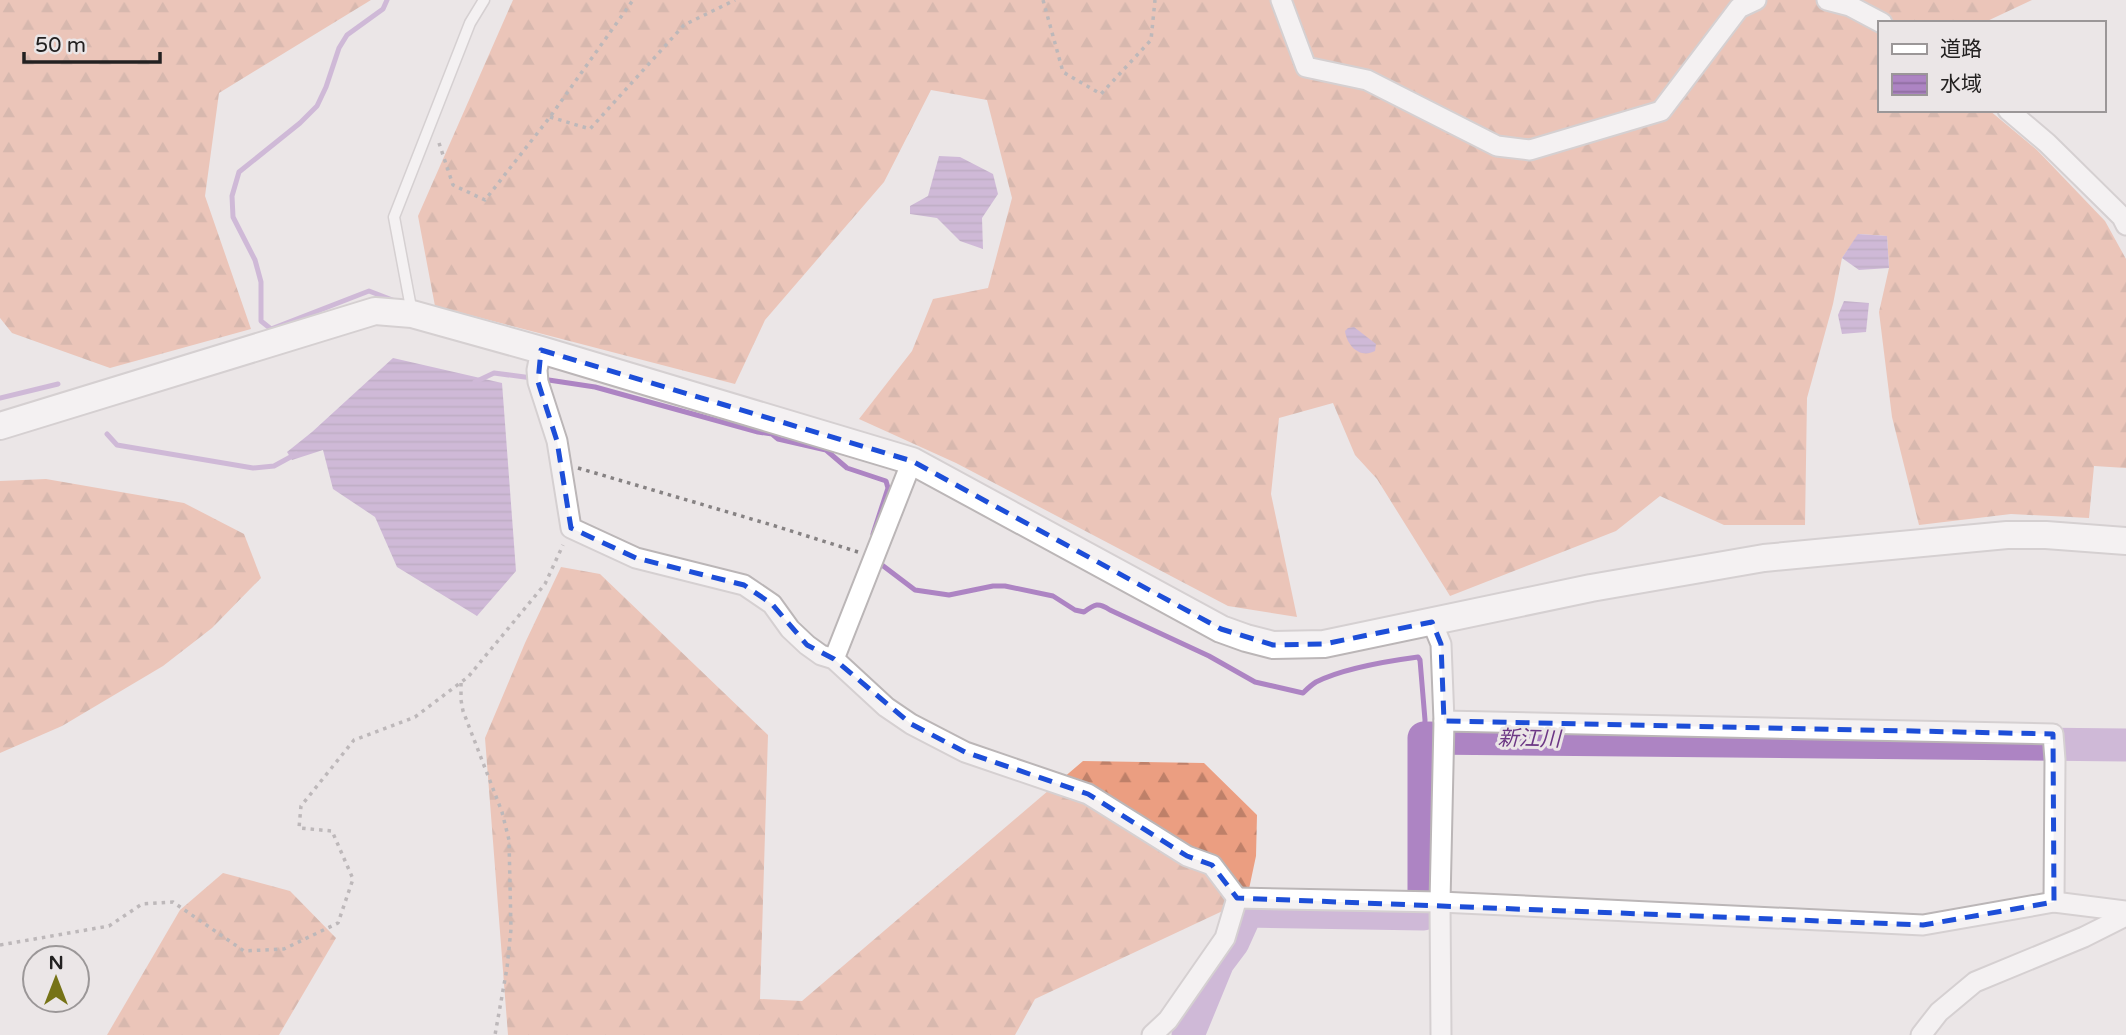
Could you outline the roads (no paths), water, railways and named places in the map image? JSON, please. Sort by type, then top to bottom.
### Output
[{"type":"street","points":[[1281,0],[1306,67],[1367,80],[1497,146],[1530,150],[1661,111],[1740,8],[1756,0]]},
{"type":"street","points":[[1827,0],[1850,6],[1878,21]]},
{"type":"street","points":[[2010,112],[2047,143],[2122,217],[2126,225]]},
{"type":"street","points":[[0,426],[375,310],[412,314],[912,461],[1221,629],[1273,645],[1324,644],[1591,588],[1764,558],[2007,535],[2126,541]]},
{"type":"street","points":[[541,350],[537,370],[538,382],[557,441],[571,528],[636,558],[744,585],[772,604],[790,629],[807,645],[821,655],[834,659],[886,707],[911,724],[965,752],[1088,794],[1187,856],[1212,864],[1237,898]]},
{"type":"street","points":[[834,659],[912,461]]},
{"type":"street","points":[[1432,622],[1441,644],[1444,721],[1439,902],[1441,1035]]},
{"type":"street","points":[[1444,721],[2053,734],[2053,902]]},
{"type":"street","points":[[1237,898],[1416,901],[1923,925],[2053,902],[2126,913]]},
{"type":"street","points":[[1152,1035],[1168,1028],[1225,938],[1237,898]]},
{"type":"street","points":[[1921,1035],[1940,1012],[1975,982],[2084,937],[2126,913]]},
{"type":"lane","points":[[412,314],[394,217],[470,23],[484,0]]},
{"type":"water","points":[[939,156],[960,157],[993,174],[998,194],[982,218],[983,249],[960,241],[937,218],[910,214],[910,206],[928,196]]},
{"type":"water","points":[[1858,234],[1887,236],[1889,268],[1859,270],[1842,258]]},
{"type":"water","points":[[1844,301],[1869,303],[1866,332],[1842,334],[1838,315]]},
{"type":"water","points":[[1354,327],[1376,344],[1375,351],[1364,353],[1355,350],[1346,336],[1345,331]]},
{"type":"water","points":[[393,358],[502,383],[516,571],[477,616],[397,567],[375,517],[333,489],[323,450],[292,460],[287,452]]},
{"type":"waterway","points":[[387,0],[383,9],[347,35],[339,48],[317,106],[239,172],[232,196],[233,217],[255,260],[261,282],[261,321],[271,329],[369,291],[395,301]]},
{"type":"waterway","points":[[475,382],[494,373],[532,378]]},
{"type":"waterway","points":[[542,379],[595,387],[826,450],[847,468],[886,481],[888,488],[873,534]]},
{"type":"waterway","points":[[0,398],[58,384]]},
{"type":"waterway","points":[[107,434],[117,445],[253,468],[274,466],[296,454]]},
{"type":"waterway","points":[[880,560],[882,565],[915,590],[949,595],[1005,586],[1053,596],[1075,610],[1084,612],[1099,605],[1209,656],[1255,682],[1303,693],[1316,682],[1339,673],[1418,657],[1425,720],[1424,738]]},
{"type":"waterway","name":"新江川","points":[[1188,1035],[1218,962],[1233,942],[1247,911],[1424,914],[1424,738],[2126,745]]}]
